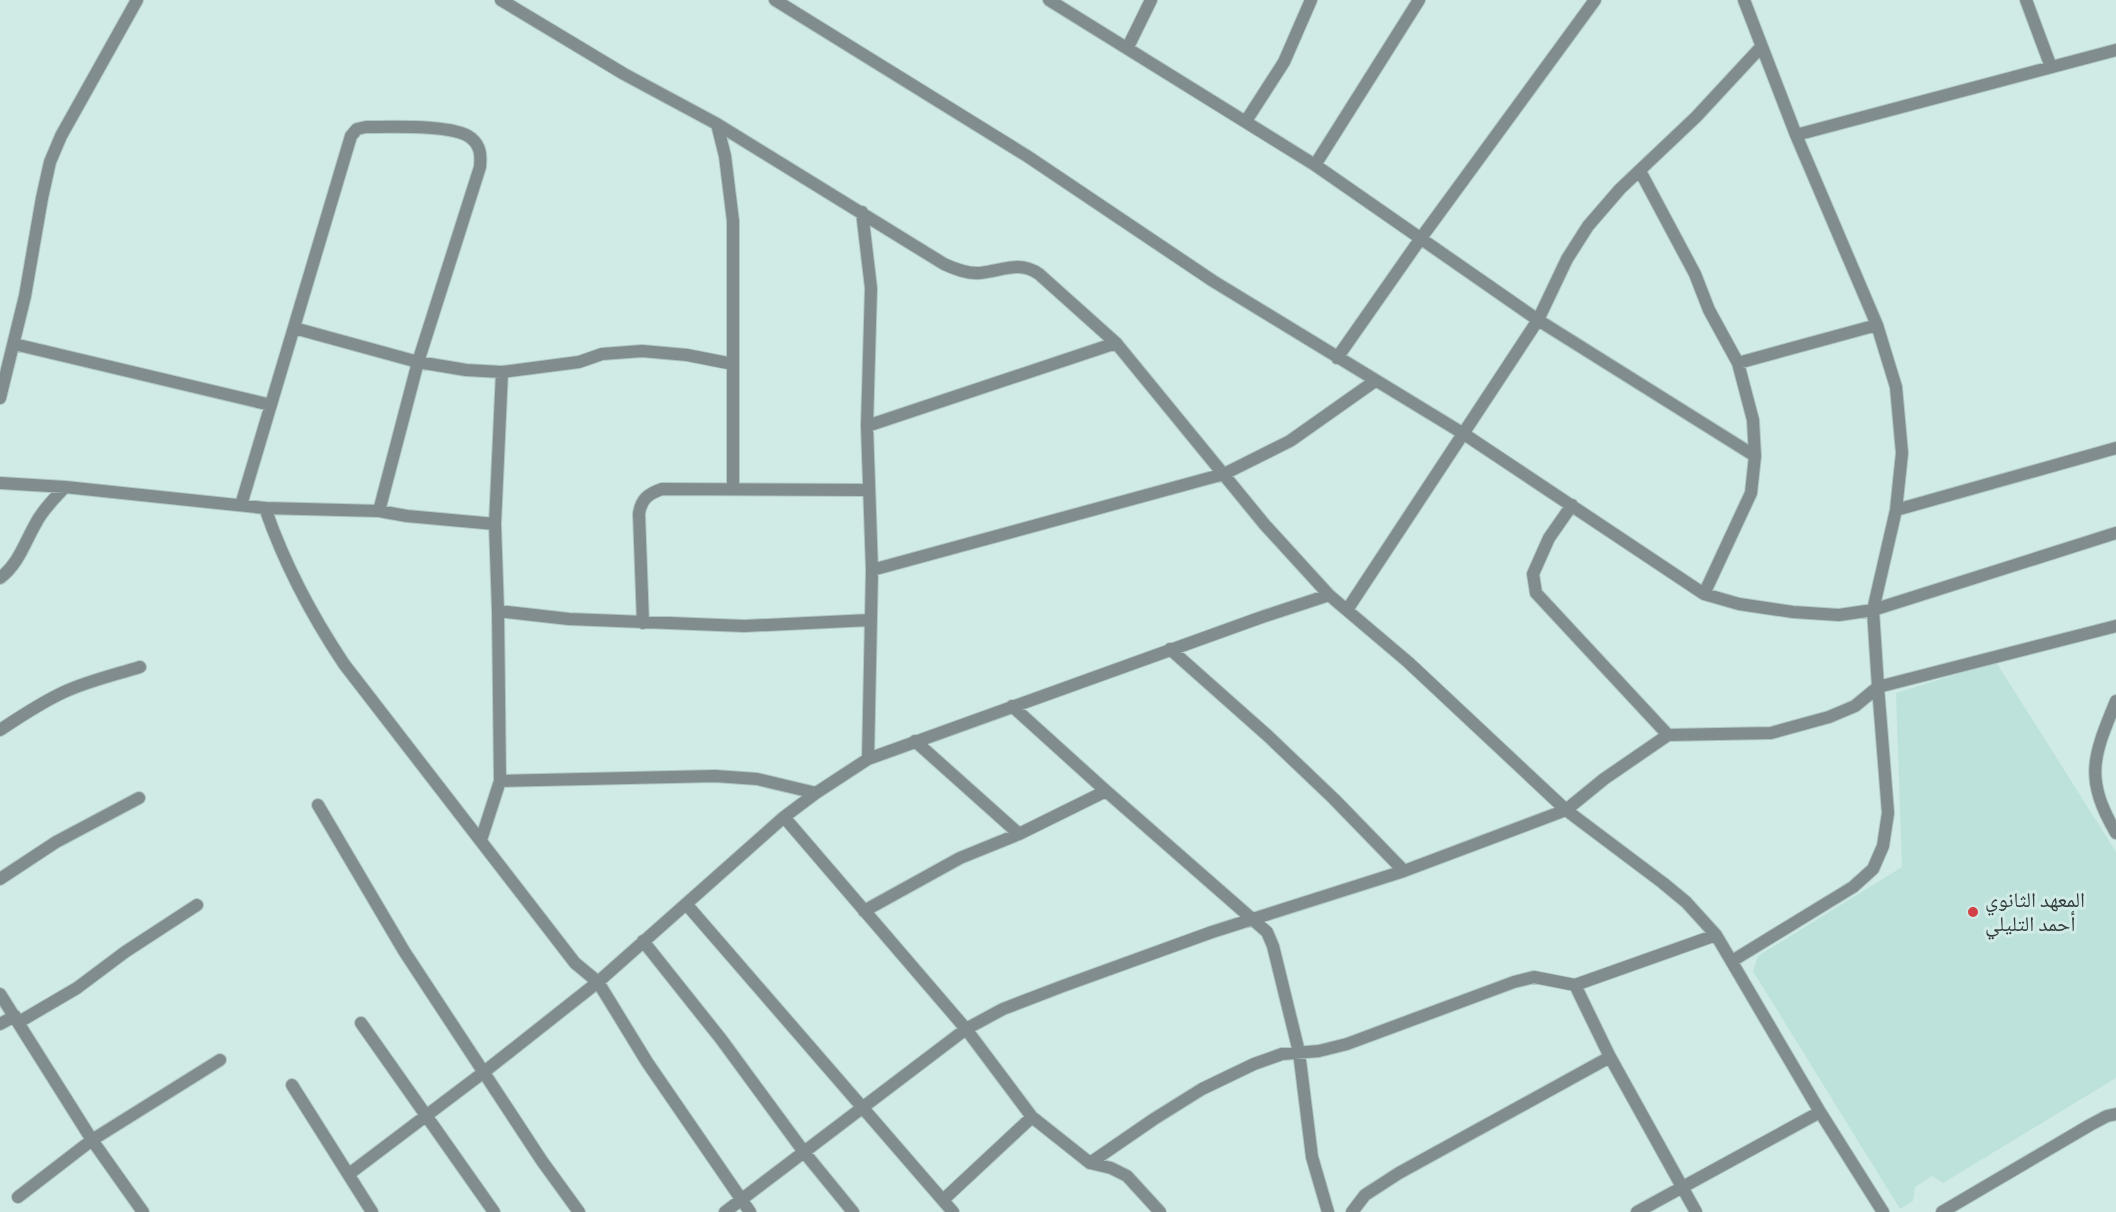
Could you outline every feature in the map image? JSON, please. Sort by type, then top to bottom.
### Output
[{"type":"street","points":[[0,398],[14,344],[50,162],[61,136],[137,0]]},
{"type":"street","points":[[501,0],[624,74],[717,124],[944,264],[956,270],[980,273],[1015,266],[1033,270],[1116,343],[1265,525],[1329,595],[1408,662],[1566,810],[1664,883],[1686,902],[1716,935],[1882,1212]]},
{"type":"street","points":[[775,0],[1027,156],[1213,281],[1464,434],[1704,594],[1739,604],[1793,612],[1839,615],[1873,610],[2116,533]]},
{"type":"street","points":[[1049,0],[1315,165],[1538,320],[1755,456]]},
{"type":"street","points":[[1128,47],[1151,0]]},
{"type":"street","points":[[1246,121],[1284,62],[1311,0]]},
{"type":"street","points":[[1315,165],[1419,0]]},
{"type":"street","points":[[1338,358],[1421,238],[1595,0]]},
{"type":"street","points":[[1732,961],[1853,887],[1873,869],[1883,846],[1888,813],[1873,610],[1896,510],[1902,453],[1896,387],[1877,325],[1796,135],[1744,0]]},
{"type":"street","points":[[2026,0],[2051,67]]},
{"type":"street","points":[[1347,610],[1538,320],[1567,259],[1588,226],[1620,189],[1696,117],[1761,47]]},
{"type":"street","points":[[1796,135],[2116,50]]},
{"type":"street","points":[[717,124],[725,156],[733,222],[733,488]]},
{"type":"street","points":[[241,505],[351,136],[357,129],[366,127],[445,129],[470,136],[477,144],[481,154],[480,167],[418,362],[379,511]]},
{"type":"street","points":[[1640,171],[1695,274],[1709,310],[1738,363],[1753,420],[1755,456],[1751,493],[1704,594]]},
{"type":"street","points":[[861,212],[872,288],[867,426],[872,570],[868,759]]},
{"type":"street","points":[[1738,363],[1877,325]]},
{"type":"street","points":[[294,328],[418,362],[465,370],[502,372],[579,362],[602,354],[642,351],[733,364]]},
{"type":"street","points":[[867,426],[1116,343]]},
{"type":"street","points":[[14,344],[271,405]]},
{"type":"street","points":[[481,840],[500,781],[495,524],[502,372]]},
{"type":"street","points":[[872,570],[1224,474],[1290,441],[1376,381]]},
{"type":"street","points":[[1896,510],[2116,448]]},
{"type":"street","points":[[0,483],[66,487],[265,508],[379,511],[407,516],[495,524]]},
{"type":"street","points":[[0,578],[11,568],[20,554],[36,521],[66,487]]},
{"type":"street","points":[[643,623],[640,504],[651,493],[662,489],[733,488],[869,490]]},
{"type":"street","points":[[1572,505],[1549,538],[1533,574],[1536,593],[1668,735]]},
{"type":"street","points":[[265,508],[301,591],[321,629],[344,664],[575,963],[598,982],[647,1062],[750,1212]]},
{"type":"street","points":[[349,1174],[598,982],[784,817],[868,759],[1329,595]]},
{"type":"street","points":[[498,611],[569,619],[744,626],[870,620]]},
{"type":"street","points":[[725,1212],[966,1029],[1003,1009],[1252,919],[1404,871],[1566,810],[1604,779],[1668,735],[1771,733],[1829,717],[1855,706],[1878,687],[2116,626]]},
{"type":"street","points":[[1170,650],[1268,736],[1404,871]]},
{"type":"street","points":[[0,730],[66,691],[140,667]]},
{"type":"street","points":[[2116,701],[2098,744],[2095,785],[2102,806],[2116,834]]},
{"type":"street","points":[[1012,706],[1267,932],[1273,946],[1299,1052],[1312,1156],[1328,1212]]},
{"type":"street","points":[[915,741],[1019,834]]},
{"type":"street","points":[[500,781],[715,776],[757,779],[816,793]]},
{"type":"street","points":[[864,911],[960,858],[1019,834],[1106,791]]},
{"type":"street","points":[[0,879],[56,842],[139,798]]},
{"type":"street","points":[[318,805],[404,951],[579,1212]]},
{"type":"street","points":[[784,817],[966,1029],[1032,1117],[1090,1163],[1111,1168],[1127,1176],[1160,1212]]},
{"type":"street","points":[[0,1024],[17,1019],[77,988],[125,952],[197,905]]},
{"type":"street","points":[[687,905],[953,1212]]},
{"type":"street","points":[[1090,1163],[1202,1089],[1254,1064],[1282,1054],[1319,1051],[1347,1044],[1514,982],[1534,977],[1575,985],[1716,935]]},
{"type":"street","points":[[643,941],[721,1039],[804,1152],[853,1212]]},
{"type":"street","points":[[1575,985],[1610,1057],[1696,1212]]},
{"type":"street","points":[[0,994],[92,1140],[143,1212]]},
{"type":"street","points":[[361,1023],[494,1212]]},
{"type":"street","points":[[1352,1212],[1365,1195],[1399,1173],[1610,1057]]},
{"type":"street","points":[[18,1197],[92,1140],[220,1060]]},
{"type":"street","points":[[292,1085],[372,1212]]},
{"type":"street","points":[[1637,1212],[1820,1112]]},
{"type":"street","points":[[1942,1212],[2113,1113]]},
{"type":"street","points":[[943,1200],[1032,1117]]},
{"type":"shaded area","name":"المعهد الثانوي أحمد التليلي","points":[[1996,662],[2116,852],[2116,1078],[1943,1183],[1932,1176],[1915,1187],[1913,1201],[1900,1209],[1753,971],[1758,956],[1902,867],[1896,693]]},
{"type":"place","name":"المعهد الثانوي أحمد التليلي","points":[[1973,912]]}]
